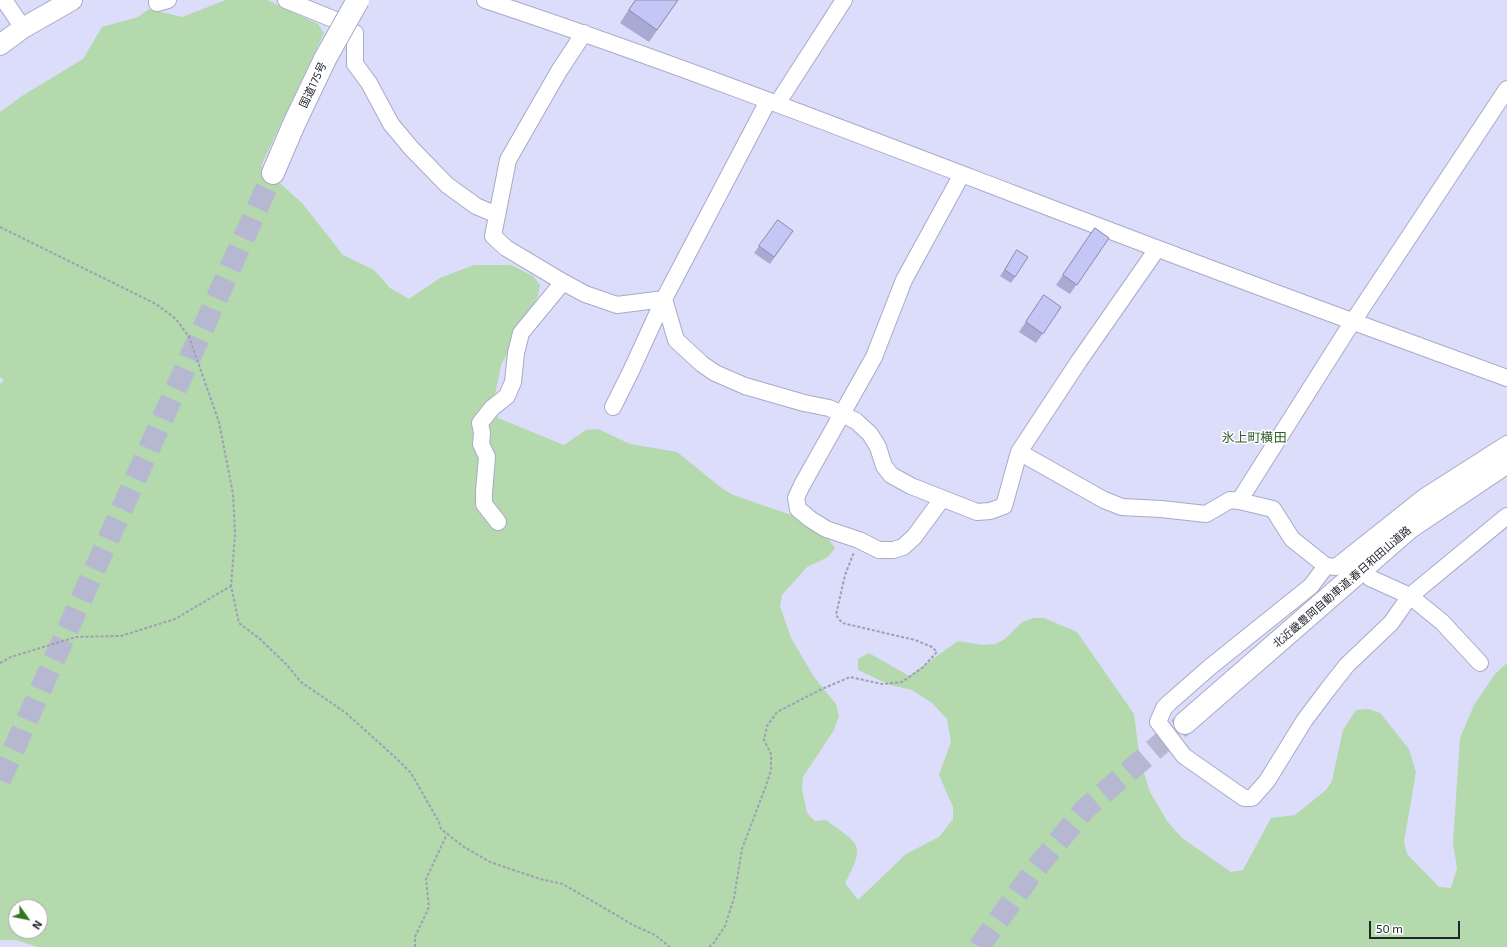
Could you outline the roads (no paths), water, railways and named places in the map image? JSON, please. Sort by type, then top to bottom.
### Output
[{"type":"highway","name":"国道175号","points":[[273,173],[294,124],[325,59],[358,0]]},
{"type":"highway","name":"北近畿豊岡自動車道;春日和田山道路","points":[[1185,723],[1410,527],[1507,462]]},
{"type":"main road","points":[[0,45],[23,28],[72,0]]},
{"type":"street","points":[[4,0],[23,28]]},
{"type":"street","points":[[157,0],[158,2],[168,0]]},
{"type":"street","points":[[286,0],[333,19],[355,33],[355,64],[369,83],[392,124],[406,142],[447,185],[476,206],[497,215]]},
{"type":"street","points":[[485,0],[584,33],[962,174],[1157,249],[1507,378]]},
{"type":"street","points":[[612,406],[631,371],[664,299],[773,103],[844,0]]},
{"type":"street","points":[[584,33],[559,71],[508,160],[493,236],[506,248],[585,294],[617,305],[664,299]]},
{"type":"street","points":[[1239,501],[1353,322],[1507,89]]},
{"type":"street","points":[[942,499],[914,537],[903,547],[892,550],[879,550],[859,540],[826,529],[810,519],[798,509],[796,498],[874,357],[904,280],[962,174]]},
{"type":"street","points":[[664,299],[676,340],[702,364],[715,373],[745,386],[829,408],[843,415],[856,422],[870,434],[878,447],[884,466],[891,475],[911,486],[977,512],[990,511],[1004,506],[1019,452],[1157,249]]},
{"type":"street","points":[[498,522],[484,504],[487,457],[481,444],[482,432],[480,423],[492,408],[507,396],[513,382],[520,333],[563,282]]},
{"type":"street","points":[[1019,452],[1104,500],[1122,507],[1206,514],[1230,500],[1272,509],[1292,538],[1326,566],[1336,567],[1424,497],[1507,444]]},
{"type":"street","points":[[1326,566],[1311,586],[1210,667],[1169,703],[1164,708],[1158,722],[1184,756],[1244,798],[1252,798],[1267,780],[1304,721],[1328,689],[1348,665],[1391,623],[1410,596],[1507,516]]},
{"type":"street","points":[[1370,578],[1410,596],[1442,622],[1480,663]]},
{"type":"tunnel","points":[[0,780],[273,173]]},
{"type":"tunnel","points":[[979,947],[1033,872],[1085,809],[1185,723]]},
{"type":"district","name":"氷上町横田","points":[[1254,438]]}]
